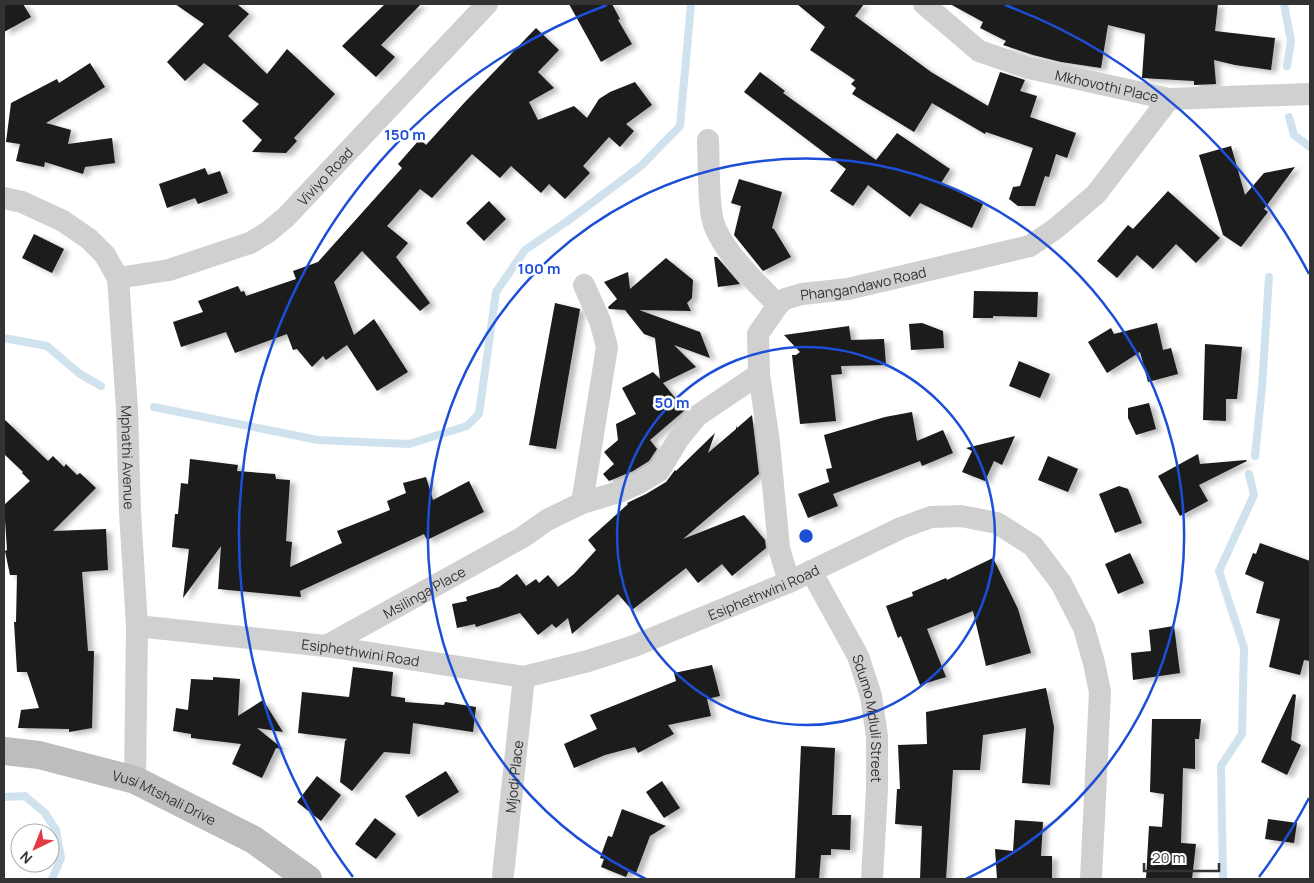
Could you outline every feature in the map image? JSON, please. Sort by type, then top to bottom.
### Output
[{"type":"street","name":"Viviyo Road","points":[[118,278],[169,270],[250,243],[268,232],[286,217],[487,4]]},
{"type":"street","name":"Mkhovothi Place","points":[[924,4],[979,51],[1029,68],[1169,99],[1310,94]]},
{"type":"street","name":"Phangandawo Road","points":[[778,305],[785,299],[802,294],[848,288],[1030,246],[1055,229],[1096,194],[1169,99]]},
{"type":"street","points":[[708,140],[712,218],[721,240],[745,271],[778,305],[758,334],[759,374],[769,442],[779,548],[789,582]]},
{"type":"street","name":"Mphathi Avenue","points":[[4,198],[22,202],[63,221],[83,234],[105,255],[118,278],[127,409],[130,512],[137,626],[135,780]]},
{"type":"street","points":[[582,504],[607,347],[600,321],[584,285]]},
{"type":"street","name":"Msilinga Place","points":[[326,646],[523,538],[547,520],[582,504],[632,486],[658,471],[679,438],[697,416],[759,374]]},
{"type":"street","name":"Esiphethwini Road","points":[[137,626],[326,646],[524,677],[588,661],[634,646],[789,582],[901,528],[931,517],[961,516],[997,523],[1033,546],[1061,583],[1084,628],[1094,662],[1098,685],[1098,736],[1090,879]]},
{"type":"street","name":"Sdumo Mdluli Street","points":[[811,571],[858,656],[871,696],[877,736],[877,790],[872,879]]},
{"type":"street","name":"Mjodi Place","points":[[503,875],[524,677]]},
{"type":"street","name":"Vusi Mtshali Drive","points":[[4,751],[39,755],[135,780],[254,840],[291,874]]},
{"type":"building","points":[[4,4],[23,4],[31,17],[4,32]]},
{"type":"building","points":[[175,4],[237,4],[249,14],[228,36],[267,74],[287,49],[335,94],[294,138],[297,141],[286,153],[252,152],[262,140],[242,121],[259,104],[204,63],[185,81],[167,62],[204,24]]},
{"type":"building","points":[[385,4],[421,4],[381,45],[395,57],[376,77],[342,46]]},
{"type":"building","points":[[569,4],[612,4],[620,19],[618,20],[632,44],[601,62]]},
{"type":"building","points":[[797,4],[864,4],[855,16],[931,72],[988,106],[1000,72],[1025,80],[1020,91],[1037,96],[1030,117],[1076,133],[1067,158],[1056,154],[1049,177],[1045,176],[1035,206],[1018,206],[1009,199],[1013,187],[1020,186],[1033,148],[986,132],[985,134],[932,103],[914,132],[852,94],[856,88],[851,84],[855,80],[810,50],[825,27]]},
{"type":"building","points":[[950,4],[1218,4],[1215,31],[1275,38],[1271,70],[1214,60],[1216,84],[1194,85],[1194,81],[1142,78],[1145,34],[1108,25],[1101,68],[1061,62],[1003,45],[1006,41],[980,28],[983,22]]},
{"type":"building","points":[[536,28],[559,50],[538,72],[554,88],[529,102],[538,120],[574,106],[587,118],[599,99],[610,92],[635,82],[652,105],[626,124],[634,131],[620,147],[609,137],[583,166],[590,173],[565,199],[549,184],[541,193],[511,166],[500,178],[472,154],[432,198],[420,189],[387,226],[408,243],[396,257],[430,303],[420,311],[362,251],[334,282],[354,335],[374,319],[408,372],[377,391],[347,345],[326,360],[323,356],[312,367],[297,349],[293,350],[287,334],[235,353],[226,332],[181,347],[173,322],[203,312],[198,301],[238,286],[241,292],[244,291],[246,296],[296,279],[293,271],[318,262],[402,168],[398,164],[420,139],[426,145]]},
{"type":"building","points":[[90,63],[105,87],[46,123],[71,130],[68,144],[112,138],[115,163],[85,167],[83,174],[45,162],[44,167],[16,161],[20,144],[6,142],[11,103],[57,79],[59,83]]},
{"type":"building","points":[[760,72],[785,91],[783,93],[876,160],[897,133],[950,169],[941,183],[983,204],[972,228],[920,203],[910,217],[868,185],[853,206],[830,191],[846,169],[744,92]]},
{"type":"building","points":[[1231,146],[1245,195],[1264,173],[1295,167],[1264,209],[1268,212],[1241,247],[1223,235],[1199,155]]},
{"type":"building","points":[[205,168],[208,175],[220,171],[228,193],[198,204],[195,198],[167,208],[159,184]]},
{"type":"building","points":[[739,179],[782,192],[772,228],[791,257],[763,271],[734,235],[741,206],[731,203]]},
{"type":"building","points":[[1168,191],[1220,238],[1196,263],[1176,244],[1153,269],[1137,255],[1117,278],[1097,261],[1128,225],[1133,229]]},
{"type":"building","points":[[489,201],[506,219],[484,241],[466,223]]},
{"type":"building","points":[[34,234],[64,249],[52,273],[22,258]]},
{"type":"building","points":[[714,257],[717,257],[740,284],[718,287]]},
{"type":"building","points":[[666,258],[693,280],[692,298],[687,303],[691,311],[639,310],[700,332],[710,358],[674,345],[696,367],[663,383],[685,410],[650,440],[657,449],[649,461],[633,471],[609,481],[603,474],[614,464],[604,452],[618,440],[616,424],[636,414],[622,388],[653,372],[660,379],[655,338],[644,334],[625,310],[609,309],[608,307],[617,299],[604,282],[628,272],[630,289]]},
{"type":"building","points":[[974,291],[1038,292],[1037,317],[993,316],[993,318],[973,318]]},
{"type":"building","points":[[555,303],[580,309],[556,449],[529,445]]},
{"type":"building","points":[[922,323],[943,331],[944,348],[911,350],[909,324]]},
{"type":"building","points":[[1157,323],[1163,350],[1171,348],[1178,374],[1148,382],[1140,352],[1107,373],[1088,342],[1111,328],[1114,334]]},
{"type":"building","points":[[849,326],[851,340],[884,339],[886,365],[841,366],[842,374],[831,375],[836,421],[800,424],[792,355],[800,352],[784,335]]},
{"type":"building","points":[[1205,344],[1242,347],[1237,399],[1226,399],[1226,421],[1203,420]]},
{"type":"building","points":[[1019,361],[1050,374],[1040,398],[1009,386]]},
{"type":"building","points":[[1149,403],[1156,429],[1136,435],[1128,418],[1128,408]]},
{"type":"building","points":[[912,412],[917,441],[943,430],[953,453],[922,466],[920,461],[833,494],[838,506],[808,518],[798,494],[829,482],[830,485],[826,469],[832,468],[824,435],[885,417]]},
{"type":"building","points":[[752,415],[759,474],[683,539],[744,515],[765,540],[766,548],[732,576],[722,564],[698,583],[686,568],[632,610],[618,594],[572,634],[568,618],[556,628],[552,624],[538,635],[520,613],[476,627],[475,624],[457,628],[452,604],[467,601],[466,597],[499,587],[517,574],[526,586],[536,579],[539,583],[548,575],[558,587],[574,574],[596,550],[588,540],[627,503],[666,482],[675,470],[715,433],[708,453],[736,429],[736,426],[737,428]]},
{"type":"building","points":[[4,419],[48,461],[53,456],[64,467],[66,464],[77,475],[80,473],[96,488],[53,531],[106,529],[108,570],[82,572],[88,651],[94,651],[92,728],[69,732],[69,729],[18,728],[21,710],[39,708],[27,672],[17,672],[14,622],[16,622],[17,575],[10,575],[5,551],[7,550],[4,505],[30,481],[4,454]]},
{"type":"building","points":[[1015,436],[1002,465],[994,461],[985,481],[962,472],[972,451],[966,448]]},
{"type":"building","points":[[1198,454],[1200,464],[1247,461],[1199,485],[1208,501],[1180,516],[1158,476]]},
{"type":"building","points":[[1048,456],[1078,469],[1068,492],[1038,480]]},
{"type":"building","points":[[190,459],[238,465],[237,471],[275,474],[276,479],[290,480],[286,541],[292,542],[290,567],[342,543],[337,531],[390,510],[387,501],[406,493],[403,483],[426,477],[433,500],[469,481],[484,512],[427,540],[424,534],[300,591],[301,597],[218,589],[221,546],[183,598],[189,549],[172,547],[175,514],[178,514],[181,483],[188,484]]},
{"type":"building","points":[[1119,486],[1128,489],[1142,523],[1115,533],[1099,494]]},
{"type":"building","points":[[1260,543],[1310,561],[1310,661],[1304,660],[1300,675],[1269,667],[1280,619],[1256,613],[1264,582],[1245,574],[1253,553],[1256,554]]},
{"type":"building","points":[[1130,553],[1144,583],[1118,594],[1105,564]]},
{"type":"building","points":[[993,558],[1018,609],[1031,653],[986,666],[973,611],[927,629],[946,677],[920,685],[901,636],[898,638],[886,606],[913,596],[912,592],[946,578],[947,580]]},
{"type":"building","points":[[1174,626],[1180,673],[1133,680],[1131,653],[1151,651],[1149,630]]},
{"type":"building","points":[[712,665],[720,696],[707,699],[711,716],[668,725],[674,734],[638,753],[635,747],[605,755],[574,768],[564,744],[597,729],[590,715],[676,681],[674,673]]},
{"type":"building","points":[[353,667],[393,672],[391,696],[405,698],[405,702],[444,705],[445,702],[476,707],[473,732],[413,723],[410,754],[384,752],[352,791],[340,782],[345,741],[347,739],[298,733],[302,692],[349,697]]},
{"type":"building","points":[[213,677],[240,679],[238,716],[263,700],[283,732],[257,728],[283,749],[276,748],[262,778],[232,764],[241,744],[191,738],[191,734],[173,731],[176,708],[188,710],[191,679],[213,680]]},
{"type":"building","points":[[1046,688],[1054,727],[1050,785],[1022,783],[1026,728],[983,735],[980,770],[953,770],[946,879],[920,879],[922,826],[895,824],[897,789],[900,789],[898,745],[927,744],[926,712]]},
{"type":"building","points":[[1293,694],[1296,695],[1291,740],[1301,745],[1287,775],[1261,762]]},
{"type":"building","points":[[1152,719],[1201,719],[1199,739],[1195,739],[1195,769],[1183,768],[1181,843],[1196,844],[1192,879],[1146,879],[1149,826],[1162,827],[1164,794],[1150,792]]},
{"type":"building","points":[[801,746],[835,748],[832,815],[851,815],[850,850],[831,849],[831,855],[821,855],[819,879],[795,879]]},
{"type":"building","points":[[446,771],[459,792],[418,817],[405,796]]},
{"type":"building","points":[[317,776],[341,795],[321,821],[297,802]]},
{"type":"building","points":[[662,781],[680,808],[664,818],[646,792]]},
{"type":"building","points":[[622,809],[666,826],[650,836],[636,873],[629,870],[626,877],[601,867],[604,859],[600,858],[608,836],[612,837]]},
{"type":"building","points":[[375,818],[396,834],[376,859],[355,844]]},
{"type":"building","points":[[1268,819],[1297,823],[1294,843],[1265,839]]},
{"type":"building","points":[[1015,820],[1043,822],[1041,856],[1052,856],[1052,879],[997,879],[995,849],[1013,851]]},
{"type":"waterway","points":[[154,407],[318,440],[409,444],[467,426],[479,414],[496,292],[525,250],[569,220],[641,166],[680,126],[691,4]]},
{"type":"waterway","points":[[1284,4],[1291,41],[1287,66]]},
{"type":"waterway","points":[[1289,117],[1294,135],[1310,147]]},
{"type":"waterway","points":[[1255,456],[1262,387],[1269,277]]},
{"type":"waterway","points":[[4,338],[47,346],[80,374],[101,386]]},
{"type":"waterway","points":[[1223,879],[1221,766],[1242,734],[1244,648],[1219,571],[1254,495],[1249,474]]},
{"type":"waterway","points":[[4,797],[25,796],[45,813],[56,830],[61,858],[52,879]]}]
